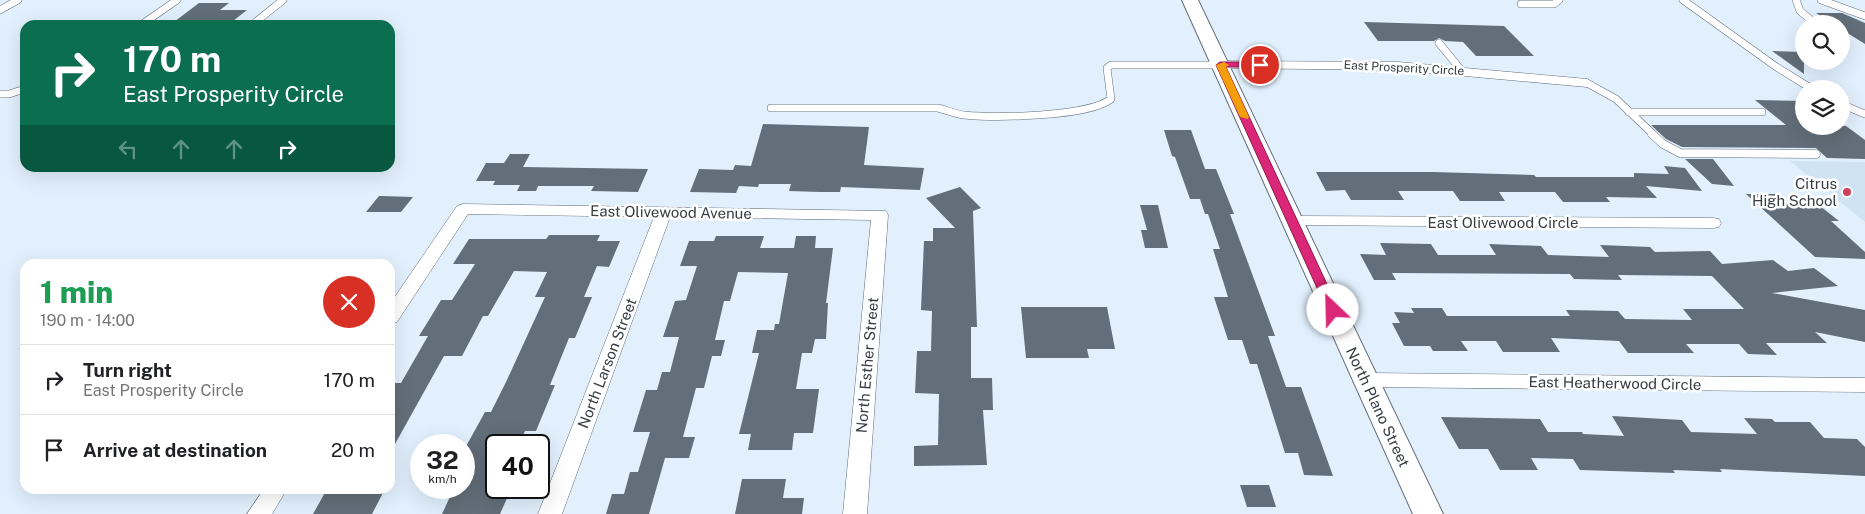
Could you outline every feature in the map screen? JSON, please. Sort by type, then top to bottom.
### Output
[{"type":"street","name":"North Plano Street","points":[[1190,0],[1428,514]]},
{"type":"street","name":"East Prosperity Circle","points":[[1220,65],[1398,66],[1462,70],[1587,83]]},
{"type":"street","name":"East Olivewood Avenue","points":[[395,311],[463,209],[880,215]]},
{"type":"street","name":"North Larson Street","points":[[550,514],[664,212]]},
{"type":"street","name":"North Esther Street","points":[[855,514],[880,215]]},
{"type":"street","name":"East Olivewood Circle","points":[[1293,221],[1713,223]]},
{"type":"street","name":"East Heatherwood Circle","points":[[1365,380],[1865,385]]},
{"type":"street","points":[[259,514],[273,494]]},
{"type":"lane","points":[[0,10],[18,0]]},
{"type":"lane","points":[[148,20],[177,0]]},
{"type":"lane","points":[[258,20],[283,0]]},
{"type":"lane","points":[[1521,4],[1554,4],[1559,0]]},
{"type":"lane","points":[[1683,0],[1798,80]]},
{"type":"lane","points":[[1796,0],[1800,11],[1805,15]]},
{"type":"lane","points":[[1821,0],[1865,16]]},
{"type":"lane","points":[[1439,42],[1462,70]]},
{"type":"lane","points":[[771,108],[938,108],[962,115],[1031,115],[1058,110],[1092,109],[1106,104],[1111,99],[1107,68],[1110,65],[1220,65]]},
{"type":"lane","points":[[1587,83],[1616,99],[1663,144],[1680,152],[1816,154]]},
{"type":"lane","points":[[0,94],[9,94],[20,91]]},
{"type":"lane","points":[[1850,108],[1865,114]]},
{"type":"lane","points":[[1629,112],[1762,112]]},
{"type":"shaded area","name":"Citrus High School","points":[[1790,161],[1865,162],[1865,222]]},
{"type":"building","points":[[199,3],[229,3],[220,10],[247,10],[234,20],[177,20]]},
{"type":"building","points":[[1816,13],[1842,13],[1847,15],[1819,15]]},
{"type":"building","points":[[1850,16],[1865,23],[1865,44],[1850,35]]},
{"type":"building","points":[[1364,22],[1504,26],[1534,56],[1476,56],[1463,42],[1445,41],[1439,38],[1434,41],[1378,41]]},
{"type":"building","points":[[1772,51],[1795,52],[1795,68]]},
{"type":"building","points":[[1755,100],[1795,101],[1795,135],[1850,135],[1850,129],[1865,140],[1865,159],[1827,158],[1816,148],[1682,147],[1666,139],[1651,125],[1786,125]]},
{"type":"building","points":[[763,124],[869,127],[864,165],[924,168],[920,190],[841,187],[840,192],[789,191],[791,184],[759,184],[758,187],[739,186],[736,193],[690,192],[699,169],[733,170],[735,165],[751,166]]},
{"type":"building","points":[[1164,130],[1191,130],[1205,169],[1216,169],[1234,214],[1230,214],[1275,336],[1268,336],[1286,387],[1301,387],[1333,476],[1304,475],[1298,453],[1285,453],[1257,364],[1250,364],[1242,340],[1228,340],[1214,297],[1228,297],[1213,249],[1220,249],[1208,214],[1205,214],[1200,199],[1190,199],[1175,157],[1172,156]]},
{"type":"building","points":[[510,154],[530,154],[523,167],[648,169],[638,192],[591,191],[594,186],[538,186],[536,191],[517,191],[520,185],[493,185],[495,181],[476,181],[486,163],[504,163]]},
{"type":"building","points":[[1685,159],[1713,159],[1734,186],[1712,184]]},
{"type":"building","points":[[1664,166],[1685,168],[1702,191],[1646,186],[1657,198],[1606,197],[1610,202],[1563,202],[1555,192],[1499,192],[1505,201],[1460,201],[1453,191],[1398,191],[1404,200],[1351,200],[1345,190],[1326,191],[1316,172],[1433,172],[1534,175],[1536,177],[1634,177],[1634,173],[1669,174]]},
{"type":"building","points":[[960,187],[981,208],[973,211],[977,327],[971,327],[971,378],[992,378],[993,410],[983,410],[987,465],[914,466],[914,446],[938,445],[939,394],[915,393],[917,351],[931,351],[932,311],[921,310],[924,241],[933,241],[933,228],[955,228],[926,198]]},
{"type":"building","points":[[1746,194],[1775,194],[1790,206],[1820,206],[1839,221],[1831,221],[1865,252],[1865,259],[1815,257]]},
{"type":"building","points":[[379,196],[413,197],[401,212],[366,212]]},
{"type":"building","points":[[1140,205],[1158,205],[1168,248],[1145,248],[1141,230],[1147,230]]},
{"type":"building","points":[[549,235],[600,235],[597,241],[620,241],[609,267],[597,266],[584,297],[592,297],[575,338],[569,338],[550,385],[555,385],[536,431],[525,431],[524,434],[485,434],[485,499],[507,499],[500,514],[442,514],[449,499],[475,499],[475,434],[473,434],[485,412],[491,412],[545,297],[535,297],[547,272],[514,271],[488,316],[483,316],[462,356],[444,356],[395,444],[395,383],[401,383],[428,336],[419,336],[441,300],[452,300],[475,264],[453,264],[469,239],[546,239]]},
{"type":"building","points":[[716,236],[764,236],[760,248],[794,248],[796,236],[816,236],[815,248],[833,248],[826,303],[828,303],[826,339],[815,339],[812,353],[802,353],[796,389],[819,389],[813,433],[794,433],[792,450],[748,450],[751,434],[739,434],[759,353],[752,353],[757,330],[774,330],[775,324],[779,324],[788,273],[738,272],[730,301],[724,301],[715,340],[725,340],[721,356],[712,356],[704,388],[696,388],[683,437],[695,437],[689,458],[665,458],[649,514],[606,514],[612,494],[624,494],[630,472],[638,472],[650,432],[633,432],[646,390],[657,390],[662,372],[670,372],[679,337],[663,337],[675,301],[686,300],[697,266],[680,266],[689,241],[714,241]]},
{"type":"building","points":[[1380,243],[1431,244],[1438,255],[1496,255],[1489,244],[1541,246],[1548,255],[1609,257],[1600,245],[1650,247],[1655,252],[1710,251],[1722,264],[1773,260],[1788,271],[1814,268],[1838,286],[1772,293],[1865,310],[1865,342],[1815,332],[1827,343],[1766,343],[1777,355],[1748,354],[1739,344],[1686,344],[1694,353],[1628,353],[1619,341],[1551,338],[1560,352],[1503,352],[1496,341],[1461,341],[1468,351],[1433,351],[1430,346],[1404,346],[1392,323],[1400,323],[1394,312],[1414,313],[1411,308],[1442,308],[1447,316],[1570,316],[1566,310],[1618,311],[1625,319],[1692,320],[1683,309],[1744,309],[1712,276],[1618,275],[1622,280],[1574,279],[1570,274],[1392,273],[1396,280],[1374,280],[1360,254],[1386,255]]},
{"type":"building","points":[[1021,307],[1107,307],[1115,349],[1087,349],[1089,358],[1026,358]]},
{"type":"building","points":[[1612,416],[1682,420],[1691,432],[1757,434],[1744,418],[1772,419],[1775,422],[1810,422],[1824,438],[1857,439],[1865,447],[1865,476],[1720,469],[1722,472],[1673,470],[1675,473],[1580,470],[1573,459],[1531,458],[1538,470],[1500,470],[1488,449],[1459,449],[1441,417],[1540,419],[1548,432],[1582,432],[1583,434],[1624,436]]},
{"type":"building","points":[[742,479],[786,479],[783,498],[804,498],[802,514],[735,514]]},
{"type":"building","points":[[1240,485],[1269,485],[1276,507],[1247,507]]},
{"type":"building","points":[[324,494],[382,494],[372,514],[313,514]]},
{"type":"slow traffic","points":[[1224,65],[1220,65],[1245,117]]},
{"type":"place","name":"Citrus High School","points":[[1847,192]]},
{"type":"route","points":[[1260,65],[1220,65],[1333,310]]}]
